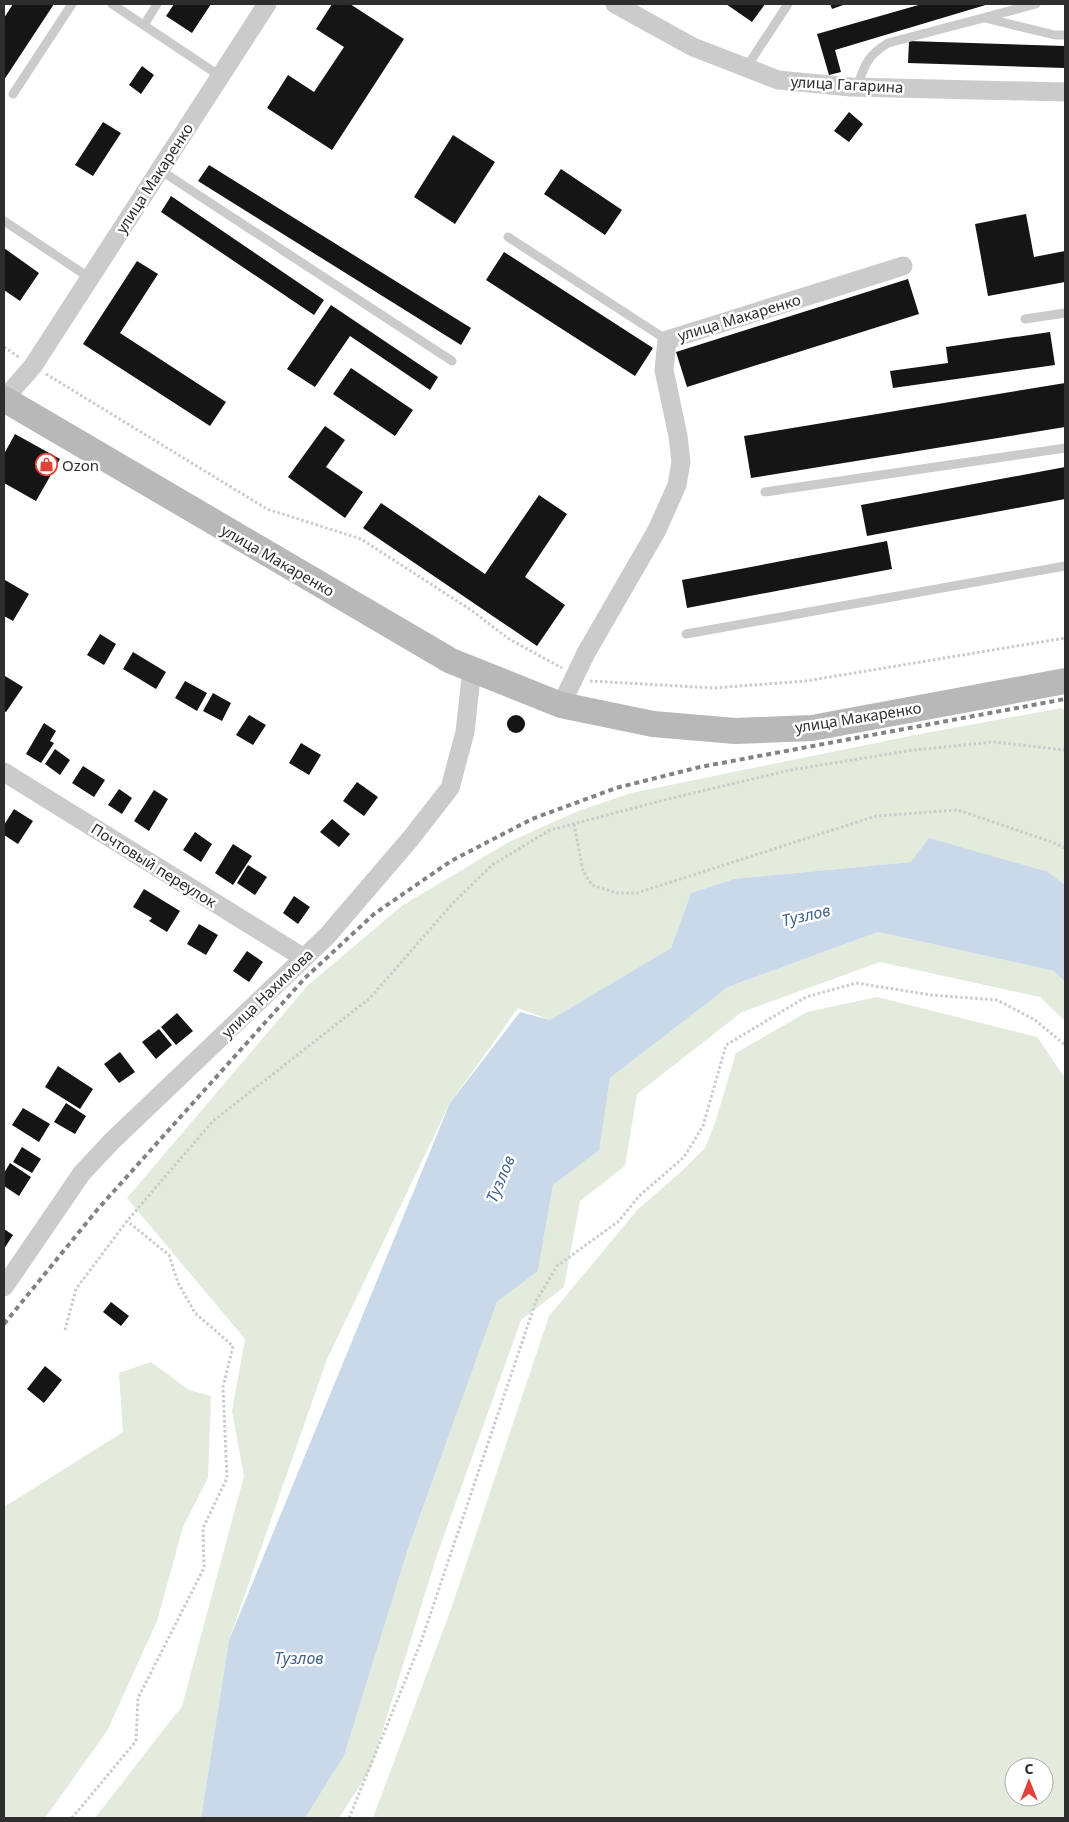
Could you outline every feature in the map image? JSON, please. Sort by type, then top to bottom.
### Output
[{"type":"main road","name":"улица Макаренко","points":[[4,399],[450,661],[561,705],[653,724],[735,731],[812,728],[1062,686]]},
{"type":"street","name":"улица Макаренко","points":[[4,399],[33,366],[267,4]]},
{"type":"street","name":"улица Гагарина","points":[[615,4],[693,47],[778,80],[857,87],[1065,92]]},
{"type":"street","name":"улица Макаренко","points":[[561,705],[575,675],[657,530],[677,485],[680,462],[678,436],[664,370],[667,340],[903,266]]},
{"type":"street","name":"улица Нахимова","points":[[4,1287],[82,1173],[112,1141],[327,936],[411,838],[450,788],[465,732],[472,669]]},
{"type":"street","name":"Почтовый переулок","points":[[5,776],[304,958]]},
{"type":"lane","points":[[13,94],[72,4]]},
{"type":"lane","points":[[112,4],[220,76]]},
{"type":"lane","points":[[144,25],[157,4]]},
{"type":"lane","points":[[746,68],[788,4]]},
{"type":"lane","points":[[857,87],[865,63],[874,52],[888,43],[1036,4]]},
{"type":"lane","points":[[982,18],[1055,35],[1065,35]]},
{"type":"lane","points":[[160,170],[452,361]]},
{"type":"lane","points":[[4,221],[90,278]]},
{"type":"lane","points":[[508,237],[667,340]]},
{"type":"lane","points":[[1025,319],[1065,313]]},
{"type":"lane","points":[[765,492],[1065,448]]},
{"type":"lane","points":[[686,634],[1065,566]]},
{"type":"path","points":[[4,347],[267,509],[361,540],[471,610],[509,639],[584,680],[608,683],[714,688],[806,681],[1065,638]]},
{"type":"path","points":[[65,1330],[76,1288],[128,1221],[214,1121],[370,998],[453,903],[492,865],[550,830],[672,798],[791,770],[913,750],[994,742],[1065,750]]},
{"type":"path","points":[[574,824],[583,871],[592,885],[617,893],[637,893],[876,816],[958,810],[1049,840],[1065,848]]},
{"type":"path","points":[[348,1818],[421,1642],[536,1301],[557,1266],[619,1221],[639,1196],[684,1157],[703,1126],[726,1045],[806,997],[856,983],[931,995],[997,1000],[1035,1020],[1065,1045]]},
{"type":"path","points":[[72,1818],[136,1741],[138,1698],[204,1568],[203,1528],[227,1478],[223,1387],[233,1346],[195,1313],[178,1283],[169,1255],[128,1221]]},
{"type":"green space","points":[[1062,708],[1065,711],[1065,885],[1048,872],[911,862],[734,879],[691,893],[671,948],[550,1020],[518,1008],[450,1103],[327,1359],[229,1640],[201,1818],[95,1818],[182,1706],[244,1476],[232,1411],[245,1339],[127,1198],[308,985],[403,905],[507,843],[578,811],[631,793],[915,735]]},
{"type":"green space","points":[[878,932],[1054,971],[1065,982],[1065,1021],[1040,997],[880,962],[742,1012],[637,1094],[625,1166],[580,1201],[564,1287],[521,1320],[437,1555],[371,1768],[339,1818],[305,1818],[344,1756],[409,1546],[497,1302],[538,1271],[553,1185],[598,1150],[610,1078],[728,987]]},
{"type":"green space","points":[[877,997],[1037,1037],[1065,1078],[1065,1818],[373,1818],[451,1609],[549,1316],[638,1209],[682,1171],[705,1148],[715,1123],[736,1053],[807,1012]]},
{"type":"green space","points":[[151,1362],[189,1390],[211,1396],[208,1478],[183,1527],[157,1621],[107,1731],[45,1818],[4,1818],[4,1507],[123,1432],[119,1373]]},
{"type":"water","name":"Тузлов","points":[[929,838],[1048,872],[1065,885],[1065,982],[1054,971],[878,932],[728,987],[610,1078],[599,1150],[553,1185],[538,1271],[497,1302],[409,1546],[344,1756],[305,1818],[201,1818],[229,1640],[450,1103],[520,1012],[550,1020],[671,948],[691,893],[734,879],[911,862]]},
{"type":"building","points":[[13,4],[54,4],[4,80],[4,18]]},
{"type":"building","points":[[174,4],[211,4],[192,33],[166,16]]},
{"type":"building","points":[[332,4],[350,4],[404,39],[332,150],[267,108],[288,75],[314,92],[344,47],[316,29]]},
{"type":"building","points":[[726,4],[765,4],[752,22]]},
{"type":"building","points":[[830,4],[846,4],[832,9]]},
{"type":"building","points":[[922,4],[989,4],[835,50],[841,72],[829,75],[817,34]]},
{"type":"building","points":[[909,41],[1065,46],[1065,68],[908,63]]},
{"type":"building","points":[[142,66],[154,75],[141,94],[129,85]]},
{"type":"building","points":[[849,112],[863,124],[849,142],[834,131]]},
{"type":"building","points":[[103,122],[121,133],[93,176],[75,165]]},
{"type":"building","points":[[453,135],[495,162],[455,224],[414,197]]},
{"type":"building","points":[[209,165],[471,328],[461,345],[198,181]]},
{"type":"building","points":[[561,169],[622,210],[605,235],[544,194]]},
{"type":"building","points":[[171,196],[324,300],[314,315],[161,212]]},
{"type":"building","points":[[1026,214],[1034,257],[1065,251],[1065,282],[988,296],[975,224]]},
{"type":"building","points":[[4,248],[39,273],[20,301],[4,290]]},
{"type":"building","points":[[504,252],[653,348],[635,376],[486,280]]},
{"type":"building","points":[[137,261],[158,274],[120,333],[226,402],[210,426],[83,344]]},
{"type":"building","points":[[908,279],[919,314],[687,387],[676,352]]},
{"type":"building","points":[[331,305],[438,377],[430,390],[350,336],[315,387],[287,369]]},
{"type":"building","points":[[1050,332],[1055,365],[893,388],[890,371],[948,363],[946,347]]},
{"type":"building","points":[[351,368],[413,410],[395,436],[333,394]]},
{"type":"building","points":[[1065,383],[1065,427],[751,478],[744,436]]},
{"type":"building","points":[[325,426],[345,440],[326,467],[363,492],[345,518],[288,477]]},
{"type":"building","points":[[15,434],[60,459],[36,501],[4,483],[4,454]]},
{"type":"building","points":[[1065,467],[1065,499],[867,536],[861,505]]},
{"type":"building","points":[[539,495],[567,514],[525,577],[565,605],[537,646],[363,528],[381,503],[485,574]]},
{"type":"building","points":[[887,541],[892,569],[687,608],[682,580]]},
{"type":"building","points":[[5,580],[29,594],[13,621],[4,616]]},
{"type":"building","points":[[100,634],[116,644],[104,665],[87,655]]},
{"type":"building","points":[[133,652],[166,672],[156,689],[123,669]]},
{"type":"building","points":[[5,676],[23,687],[6,712],[4,711]]},
{"type":"building","points":[[185,681],[207,693],[197,711],[175,698]]},
{"type":"building","points":[[213,693],[231,703],[222,721],[203,711]]},
{"type":"building","points":[[249,715],[266,725],[253,745],[236,735]]},
{"type":"building","points":[[512,715],[520,715],[525,720],[523,731],[512,733],[507,728],[507,720]]},
{"type":"building","points":[[44,723],[56,731],[50,741],[54,743],[41,763],[26,754]]},
{"type":"building","points":[[301,743],[321,755],[309,775],[289,763]]},
{"type":"building","points":[[55,749],[70,760],[60,775],[45,764]]},
{"type":"building","points":[[83,766],[105,780],[94,797],[72,783]]},
{"type":"building","points":[[357,782],[378,797],[364,816],[343,801]]},
{"type":"building","points":[[119,789],[132,798],[122,814],[108,805]]},
{"type":"building","points":[[154,790],[168,799],[149,831],[134,821]]},
{"type":"building","points":[[14,809],[33,821],[18,844],[4,835],[4,825]]},
{"type":"building","points":[[332,819],[350,834],[339,847],[320,832]]},
{"type":"building","points":[[195,832],[212,844],[201,862],[183,850]]},
{"type":"building","points":[[233,844],[252,856],[233,885],[215,873]]},
{"type":"building","points":[[248,865],[267,877],[255,895],[237,883]]},
{"type":"building","points":[[144,889],[180,911],[167,932],[149,921],[152,918],[133,907]]},
{"type":"building","points":[[294,896],[310,907],[298,924],[283,913]]},
{"type":"building","points":[[199,924],[218,935],[206,955],[187,944]]},
{"type":"building","points":[[247,951],[263,962],[249,982],[233,971]]},
{"type":"building","points":[[177,1013],[193,1031],[176,1045],[161,1027]]},
{"type":"building","points":[[159,1029],[172,1045],[156,1059],[142,1042]]},
{"type":"building","points":[[120,1052],[135,1072],[119,1083],[104,1064]]},
{"type":"building","points":[[58,1066],[93,1089],[80,1109],[45,1087]]},
{"type":"building","points":[[66,1103],[86,1116],[75,1134],[54,1122]]},
{"type":"building","points":[[23,1108],[50,1124],[39,1142],[12,1125]]},
{"type":"building","points":[[22,1147],[41,1159],[32,1173],[13,1162]]},
{"type":"building","points":[[10,1163],[31,1177],[19,1196],[4,1186],[4,1173]]},
{"type":"building","points":[[4,1229],[13,1235],[4,1249]]},
{"type":"building","points":[[111,1302],[129,1316],[121,1326],[103,1312]]},
{"type":"building","points":[[45,1366],[62,1380],[44,1403],[27,1389]]},
{"type":"railway","points":[[4,1324],[97,1210],[305,978],[374,914],[451,861],[532,819],[616,788],[700,767],[1065,699]]},
{"type":"place","name":"Ozon","points":[[46,465]]}]
